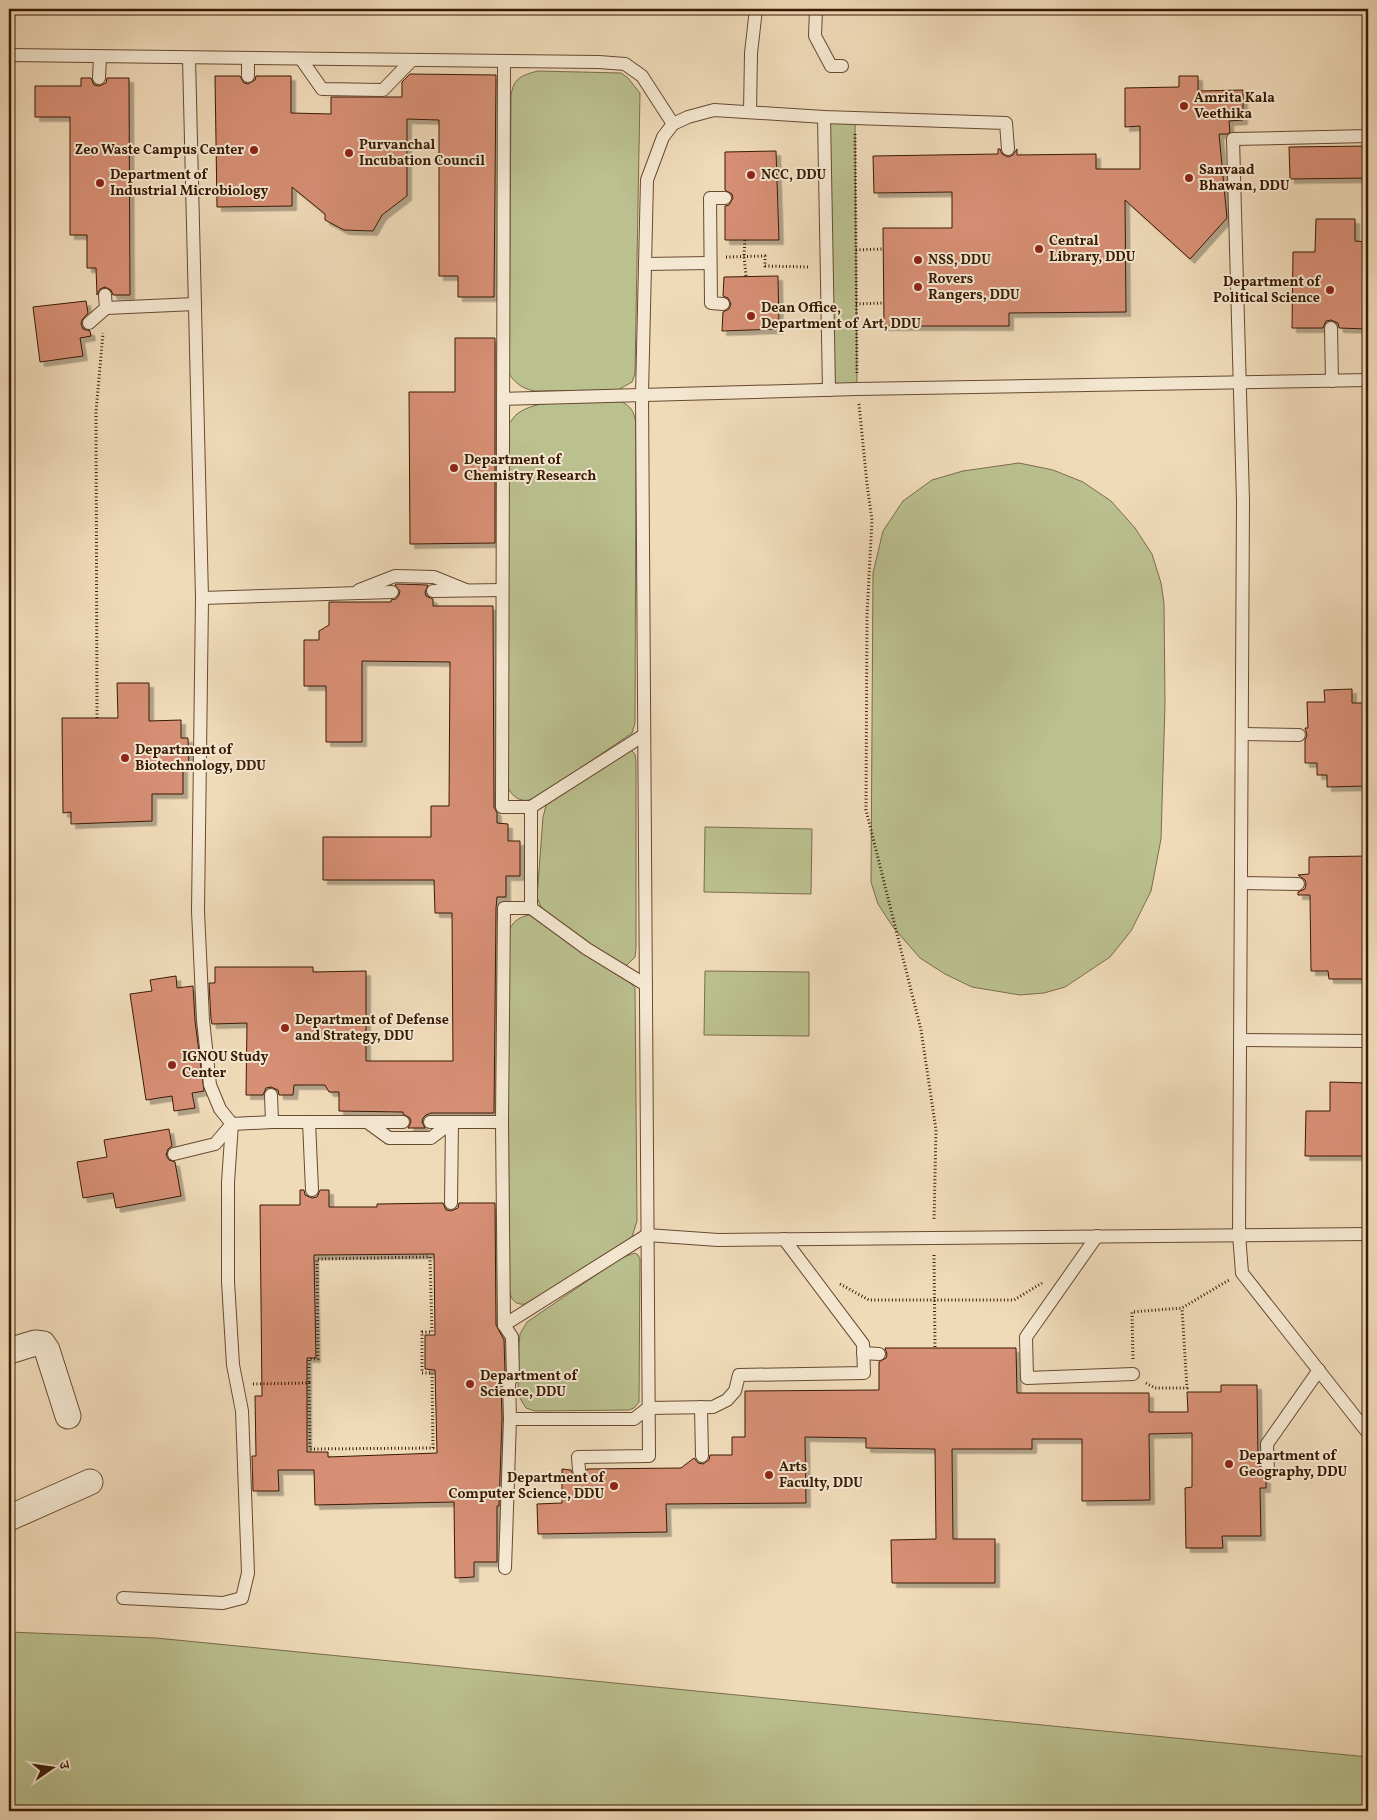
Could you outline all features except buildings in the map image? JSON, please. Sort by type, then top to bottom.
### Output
[{"type":"street","points":[[9,1351],[35,1342],[43,1344],[47,1350],[68,1416]]},
{"type":"street","points":[[9,1518],[90,1482]]},
{"type":"lane","points":[[750,112],[751,53],[756,9]]},
{"type":"lane","points":[[816,9],[815,36],[831,66],[842,66]]},
{"type":"lane","points":[[9,55],[599,62],[625,64],[642,76],[674,124]]},
{"type":"lane","points":[[99,78],[100,57]]},
{"type":"lane","points":[[123,1598],[223,1603],[242,1598],[248,1573],[242,1411],[238,1384],[232,1365],[228,1282],[228,1182],[232,1124],[220,1109],[210,1084],[202,1038],[194,751],[202,598],[189,58]]},
{"type":"lane","points":[[248,59],[248,76]]},
{"type":"lane","points":[[301,59],[322,89],[353,93],[383,90],[412,60]]},
{"type":"lane","points":[[504,62],[502,807],[531,808],[644,734]]},
{"type":"lane","points":[[579,1470],[578,1457],[649,1456],[642,394],[647,180],[663,137],[674,124],[688,117],[714,110],[824,117],[1006,123],[1008,149]]},
{"type":"lane","points":[[824,117],[830,390]]},
{"type":"lane","points":[[1368,136],[1333,142],[1233,139],[1230,203],[1241,382],[1244,501],[1239,1234],[1242,1273],[1368,1433]]},
{"type":"lane","points":[[723,304],[710,303],[710,198],[725,198]]},
{"type":"lane","points":[[645,264],[710,260]]},
{"type":"lane","points":[[89,323],[106,302],[195,304]]},
{"type":"lane","points":[[1332,328],[1332,381]]},
{"type":"lane","points":[[504,399],[857,389],[1368,380]]},
{"type":"lane","points":[[351,593],[395,576],[434,577],[466,590]]},
{"type":"lane","points":[[433,591],[502,590]]},
{"type":"lane","points":[[202,598],[392,592]]},
{"type":"lane","points":[[1242,734],[1299,734]]},
{"type":"lane","points":[[531,808],[526,859],[531,908]]},
{"type":"lane","points":[[1241,883],[1298,884]]},
{"type":"lane","points":[[505,1568],[510,1419],[509,1382],[513,1376],[512,1337],[504,1326],[502,1122],[504,908],[531,908],[587,949],[646,985]]},
{"type":"lane","points":[[1240,1040],[1368,1041]]},
{"type":"lane","points":[[272,1095],[272,1122]]},
{"type":"lane","points":[[174,1154],[215,1144],[232,1124],[272,1122],[403,1122]]},
{"type":"lane","points":[[309,1122],[312,1190]]},
{"type":"lane","points":[[367,1122],[390,1138],[431,1138],[452,1122]]},
{"type":"lane","points":[[430,1122],[502,1122]]},
{"type":"lane","points":[[451,1203],[452,1122]]},
{"type":"lane","points":[[504,1326],[648,1236],[718,1240],[1368,1234]]},
{"type":"lane","points":[[1097,1236],[1026,1337],[1022,1353],[1027,1378],[1133,1374]]},
{"type":"lane","points":[[510,1419],[634,1419],[648,1408],[713,1407],[727,1400],[735,1391],[739,1375],[864,1373],[863,1344],[784,1239]]},
{"type":"lane","points":[[863,1353],[879,1354]]},
{"type":"lane","points":[[1266,1472],[1268,1472],[1267,1444],[1319,1370]]},
{"type":"lane","points":[[701,1407],[702,1456]]},
{"type":"path","points":[[855,118],[857,389],[872,520],[867,615],[866,810],[921,1030],[936,1130],[934,1348]]},
{"type":"path","points":[[745,240],[746,276]]},
{"type":"path","points":[[856,250],[883,249]]},
{"type":"path","points":[[710,260],[744,256],[765,256],[765,266],[827,267]]},
{"type":"path","points":[[97,718],[96,412],[106,302]]},
{"type":"path","points":[[856,304],[884,303]]},
{"type":"path","points":[[430,1258],[432,1332],[422,1332],[422,1373],[432,1373],[433,1448],[310,1449],[309,1383],[310,1360],[318,1360],[317,1259],[430,1258]]},
{"type":"path","points":[[1182,1308],[1187,1388],[1155,1388],[1133,1374],[1132,1312],[1182,1308],[1242,1273]]},
{"type":"path","points":[[835,1281],[869,1300],[1014,1300],[1048,1279]]},
{"type":"path","points":[[238,1384],[309,1383]]},
{"type":"green space","points":[[538,71],[621,73],[628,78],[640,93],[635,374],[632,382],[618,390],[534,391],[520,385],[509,374],[511,96],[514,85],[519,78]]},
{"type":"green space","points":[[824,117],[855,118],[857,389],[829,390]]},
{"type":"green space","points":[[618,400],[631,409],[636,425],[635,723],[632,733],[538,797],[522,800],[514,796],[505,782],[509,423],[517,414],[526,409],[551,402]]},
{"type":"green space","points":[[1019,463],[1053,470],[1083,482],[1111,501],[1135,528],[1152,554],[1161,583],[1164,603],[1165,704],[1161,839],[1151,891],[1131,931],[1110,957],[1065,987],[1044,993],[1020,995],[972,987],[945,974],[920,958],[893,927],[878,904],[871,882],[873,573],[883,531],[903,501],[932,480],[963,471]]},
{"type":"green space","points":[[631,750],[635,754],[636,761],[636,948],[635,957],[627,965],[621,965],[549,917],[540,905],[537,897],[543,817],[547,802]]},
{"type":"green space","points":[[705,827],[812,829],[811,894],[704,892]]},
{"type":"green space","points":[[529,915],[536,916],[627,979],[635,988],[637,1221],[631,1240],[532,1303],[521,1304],[512,1299],[509,1285],[508,932],[516,921]]},
{"type":"green space","points":[[705,971],[809,972],[809,1036],[704,1035]]},
{"type":"green space","points":[[635,1253],[640,1259],[639,1402],[634,1408],[629,1410],[535,1411],[526,1408],[518,1395],[520,1334],[527,1322],[621,1258]]},
{"type":"green space","points":[[9,1632],[156,1638],[1368,1757],[1368,1811],[9,1811]]},
{"type":"place","name":"Amrita Kala Veethika","points":[[1184,106]]},
{"type":"place","name":"Zeo Waste Campus Center","points":[[254,150]]},
{"type":"place","name":"Purvanchal Incubation Council","points":[[349,153]]},
{"type":"place","name":"NCC, DDU","points":[[751,175]]},
{"type":"place","name":"Sanvaad Bhawan, DDU","points":[[1189,178]]},
{"type":"place","name":"Department of Industrial Microbiology","points":[[100,183]]},
{"type":"place","name":"Central Library, DDU","points":[[1039,249]]},
{"type":"place","name":"NSS, DDU","points":[[918,260]]},
{"type":"place","name":"Rovers Rangers, DDU","points":[[918,287]]},
{"type":"place","name":"Department of Political Science","points":[[1330,290]]},
{"type":"place","name":"Dean Office, Department of Art, DDU","points":[[751,316]]},
{"type":"place","name":"Department of Chemistry Research","points":[[454,468]]},
{"type":"place","name":"Department of Biotechnology, DDU","points":[[125,758]]},
{"type":"place","name":"Department of Defense and Strategy, DDU","points":[[285,1028]]},
{"type":"place","name":"IGNOU Study Center","points":[[172,1065]]},
{"type":"place","name":"Department of Science, DDU","points":[[470,1384]]},
{"type":"place","name":"Department of Geography, DDU","points":[[1229,1464]]},
{"type":"place","name":"Arts Faculty, DDU","points":[[769,1475]]},
{"type":"place","name":"Department of Computer Science, DDU","points":[[614,1486]]}]
